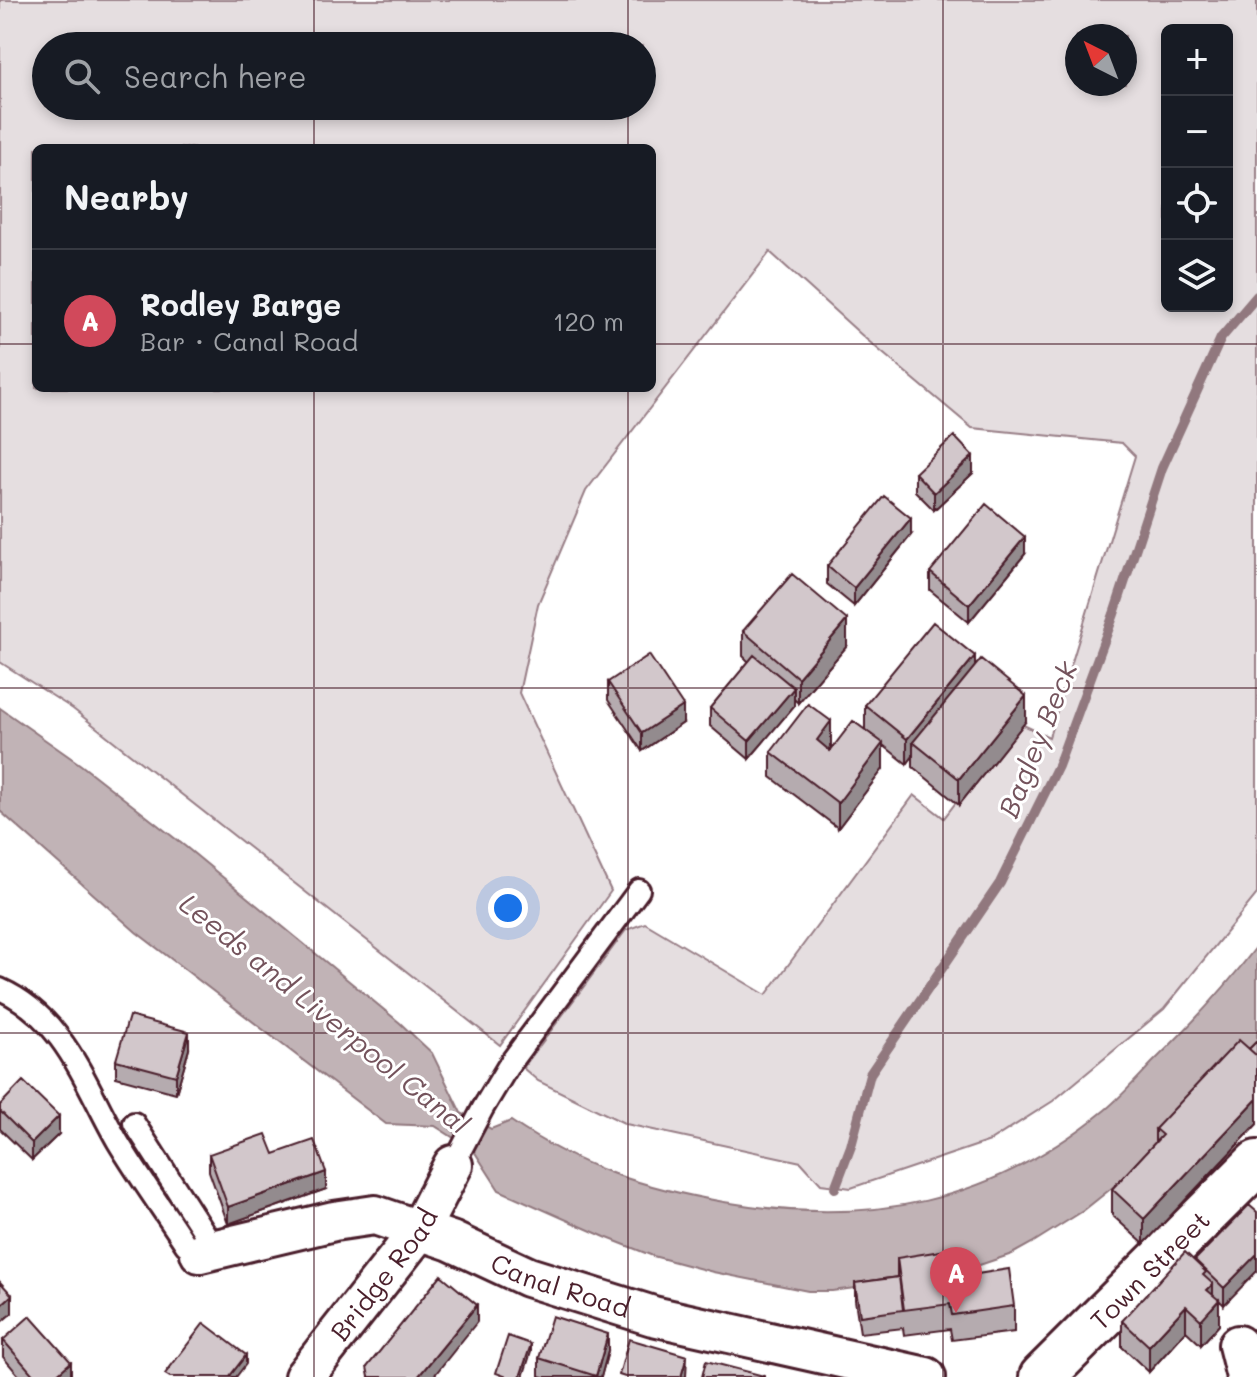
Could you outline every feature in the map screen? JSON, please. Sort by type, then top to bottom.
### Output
[{"type":"main road","name":"Town Street","points":[[1042,1377],[1257,1163]]},
{"type":"street","name":"Bridge Road","points":[[314,1371],[419,1231],[453,1165]]},
{"type":"street","name":"Canal Road","points":[[208,1251],[334,1221],[375,1215],[451,1241],[528,1277],[653,1316],[926,1377]]},
{"type":"lane","points":[[453,1165],[510,1063],[639,890]]},
{"type":"lane","points":[[0,989],[41,1017],[59,1035],[89,1084],[119,1143],[186,1245],[208,1251]]},
{"type":"lane","points":[[134,1123],[208,1251]]},
{"type":"shaded area","points":[[0,0],[1257,0],[1257,894],[1164,1009],[1053,1101],[990,1141],[851,1188],[821,1184],[801,1162],[626,1124],[538,1081],[523,1068],[626,930],[645,923],[766,995],[914,795],[944,818],[1017,722],[1049,737],[1135,456],[1122,443],[972,428],[866,339],[770,252],[586,491],[538,604],[519,693],[611,891],[500,1045],[73,709],[0,662]]},
{"type":"water","name":"Leeds and Liverpool Canal","points":[[0,708],[81,765],[186,847],[400,1023],[432,1053],[461,1113],[491,1129],[511,1121],[587,1163],[667,1190],[777,1209],[829,1211],[878,1209],[926,1201],[972,1187],[1017,1168],[1062,1142],[1105,1110],[1193,1021],[1257,946],[1257,1047],[1138,1167],[1083,1211],[1012,1254],[947,1276],[832,1291],[808,1291],[653,1256],[499,1190],[474,1151],[435,1126],[386,1124],[136,932],[0,811]]},
{"type":"building","points":[[954,436],[973,456],[934,493],[915,473]]},
{"type":"building","points":[[884,496],[911,518],[854,588],[827,566]]},
{"type":"building","points":[[986,504],[1025,537],[969,605],[930,572]]},
{"type":"building","points":[[792,574],[847,620],[798,678],[743,631]]},
{"type":"building","points":[[933,622],[975,656],[907,739],[865,705]]},
{"type":"building","points":[[649,655],[683,706],[642,733],[608,682]]},
{"type":"building","points":[[754,655],[794,688],[749,741],[710,708]]},
{"type":"building","points":[[981,659],[1026,696],[959,779],[913,742]]},
{"type":"building","points":[[808,704],[831,721],[817,740],[830,751],[853,721],[883,743],[838,803],[771,752]]},
{"type":"building","points":[[129,1016],[189,1032],[176,1076],[116,1060]]},
{"type":"building","points":[[1239,1040],[1257,1056],[1257,1099],[1144,1219],[1112,1189],[1162,1135],[1155,1129]]},
{"type":"building","points":[[1257,1041],[1257,1056],[1249,1049]]},
{"type":"building","points":[[23,1081],[59,1116],[32,1143],[0,1111],[0,1105]]},
{"type":"building","points":[[266,1134],[274,1154],[314,1140],[326,1172],[228,1207],[209,1154]]},
{"type":"building","points":[[1249,1205],[1257,1212],[1257,1254],[1224,1288],[1195,1260]]},
{"type":"building","points":[[947,1250],[948,1261],[975,1258],[977,1274],[1009,1269],[1014,1306],[952,1315],[950,1304],[904,1310],[897,1258]]},
{"type":"building","points":[[1185,1252],[1206,1272],[1203,1275],[1213,1284],[1207,1290],[1219,1300],[1201,1320],[1186,1306],[1149,1346],[1122,1321]]},
{"type":"building","points":[[441,1275],[477,1305],[418,1377],[369,1377],[367,1367]]},
{"type":"building","points":[[899,1277],[903,1310],[860,1316],[855,1283]]},
{"type":"building","points":[[0,1282],[12,1295],[0,1306]]},
{"type":"building","points":[[30,1316],[71,1362],[54,1377],[35,1377],[3,1340]]},
{"type":"building","points":[[552,1316],[608,1334],[596,1376],[539,1358]]},
{"type":"building","points":[[204,1323],[246,1355],[229,1377],[170,1377],[165,1374]]},
{"type":"building","points":[[508,1336],[531,1344],[520,1377],[496,1373]]},
{"type":"building","points":[[629,1339],[687,1356],[681,1377],[619,1375]]},
{"type":"building","points":[[706,1361],[764,1376],[764,1377],[702,1377]]},
{"type":"waterway","name":"Bagley Beck","points":[[835,1188],[851,1146],[870,1074],[1000,883],[1058,766],[1114,614],[1162,468],[1221,338],[1257,296]]},
{"type":"place","name":"Rodley Barge","points":[[956,1313]]}]
